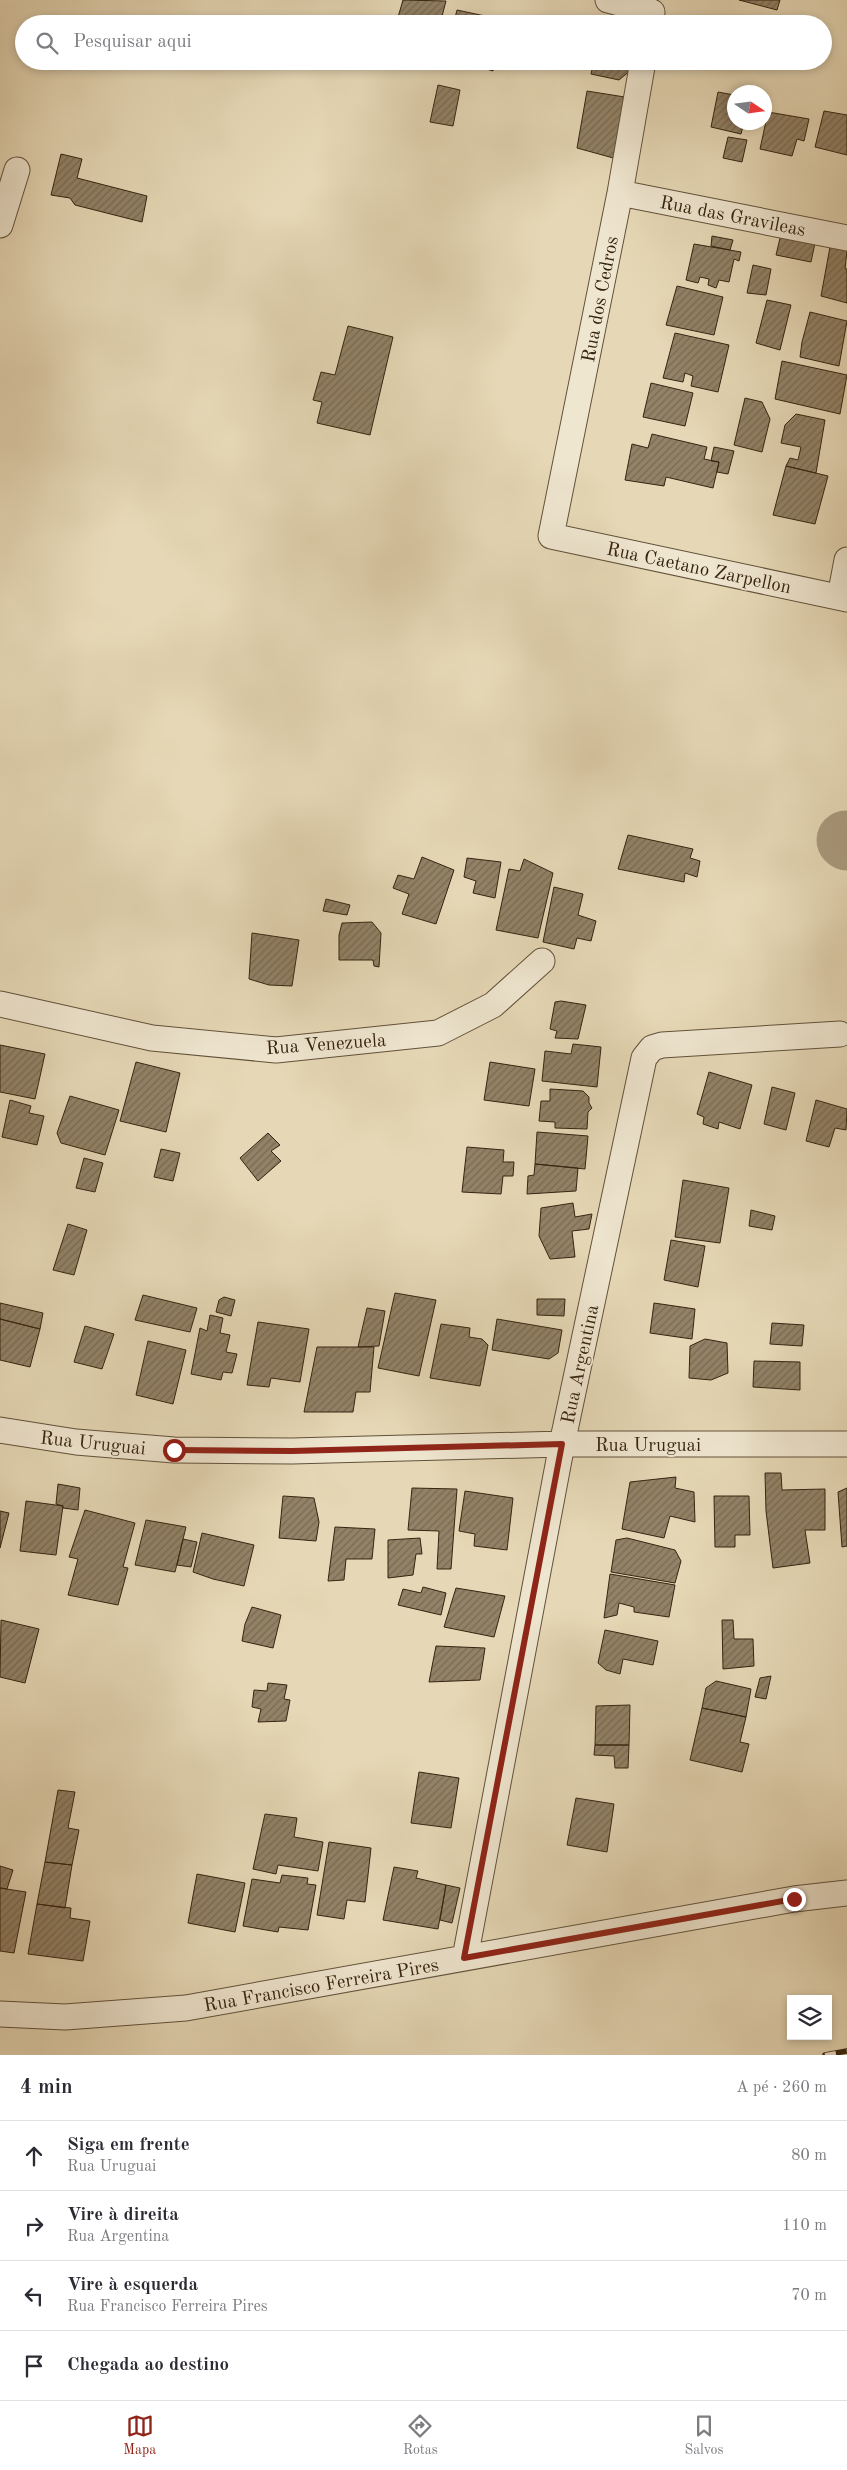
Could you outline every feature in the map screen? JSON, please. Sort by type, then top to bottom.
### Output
[{"type":"street","points":[[608,0],[653,12]]},
{"type":"street","name":"Rua dos Cedros","points":[[552,536],[620,193],[641,70]]},
{"type":"street","points":[[0,225],[17,170]]},
{"type":"street","name":"Rua das Gravileas","points":[[620,193],[847,238]]},
{"type":"street","name":"Rua Caetano Zarpellon","points":[[552,536],[844,598]]},
{"type":"street","points":[[844,598],[847,560]]},
{"type":"street","name":"Rua Venezuela","points":[[0,1004],[152,1038],[276,1050],[438,1033],[493,1005],[542,961]]},
{"type":"street","name":"Rua Argentina","points":[[464,1958],[562,1444],[644,1058],[652,1048],[662,1044],[840,1034]]},
{"type":"street","name":"Rua Uruguai","points":[[0,1430],[76,1442],[174,1450],[292,1451],[562,1444],[847,1444]]},
{"type":"street","name":"Rua Francisco Ferreira Pires","points":[[0,2014],[66,2017],[186,2008],[794,1899],[847,1893]]},
{"type":"building","points":[[403,0],[446,1],[442,15],[399,15]]},
{"type":"building","points":[[739,0],[780,0],[777,10]]},
{"type":"building","points":[[457,10],[480,15],[456,15]]},
{"type":"building","points":[[592,70],[631,70],[619,80],[591,74]]},
{"type":"building","points":[[438,85],[460,90],[453,126],[430,122]]},
{"type":"building","points":[[587,91],[631,98],[617,159],[577,148]]},
{"type":"building","points":[[718,92],[727,94],[727,130],[742,130],[741,134],[711,127]]},
{"type":"building","points":[[824,111],[847,115],[847,155],[815,147]]},
{"type":"building","points":[[772,113],[809,119],[804,141],[797,139],[792,156],[760,149],[764,130],[772,130]]},
{"type":"building","points":[[728,137],[747,140],[742,162],[723,158]]},
{"type":"building","points":[[61,154],[82,159],[77,178],[147,196],[142,222],[75,205],[70,198],[51,195]]},
{"type":"building","points":[[781,234],[815,243],[811,262],[776,255]]},
{"type":"building","points":[[712,236],[733,240],[730,250],[711,246]]},
{"type":"building","points":[[694,244],[741,252],[739,261],[734,259],[729,282],[719,280],[716,288],[708,285],[709,279],[700,277],[698,283],[686,280]]},
{"type":"building","points":[[830,247],[847,250],[845,269],[847,269],[847,303],[821,296]]},
{"type":"building","points":[[753,265],[771,269],[766,295],[747,293]]},
{"type":"building","points":[[677,286],[723,297],[714,335],[666,325]]},
{"type":"building","points":[[767,300],[791,305],[780,350],[756,343]]},
{"type":"building","points":[[810,312],[847,321],[839,366],[800,357]]},
{"type":"building","points":[[348,326],[393,337],[370,435],[317,423],[322,402],[313,400],[321,372],[335,375]]},
{"type":"building","points":[[675,333],[729,345],[718,392],[691,386],[693,376],[685,373],[683,382],[663,378]]},
{"type":"building","points":[[782,361],[847,375],[840,414],[775,399]]},
{"type":"building","points":[[651,383],[693,393],[685,426],[643,417]]},
{"type":"building","points":[[745,398],[762,402],[770,419],[762,452],[734,445]]},
{"type":"building","points":[[796,414],[825,420],[816,473],[786,466],[790,458],[798,460],[801,447],[781,443],[785,425]]},
{"type":"building","points":[[652,434],[707,447],[704,459],[719,462],[713,488],[666,477],[664,486],[625,480],[632,444],[648,448]]},
{"type":"building","points":[[714,447],[734,451],[728,474],[717,472],[719,462],[711,461]]},
{"type":"building","points":[[786,466],[828,476],[815,524],[773,515]]},
{"type":"building","points":[[628,835],[693,849],[690,858],[700,861],[697,877],[685,873],[684,882],[618,869]]},
{"type":"building","points":[[422,857],[454,870],[436,924],[402,914],[409,894],[393,888],[398,875],[414,879]]},
{"type":"building","points":[[467,858],[501,862],[495,898],[473,893],[476,881],[464,877]]},
{"type":"building","points":[[524,859],[553,873],[538,938],[496,930],[509,869],[520,871]]},
{"type":"building","points":[[554,887],[583,894],[578,915],[596,921],[591,941],[577,938],[574,949],[543,942]]},
{"type":"building","points":[[326,899],[350,905],[347,915],[323,911]]},
{"type":"building","points":[[372,922],[381,933],[379,967],[374,966],[373,960],[339,960],[339,935],[342,923]]},
{"type":"building","points":[[252,933],[299,940],[292,986],[269,985],[249,979]]},
{"type":"building","points":[[561,1001],[586,1005],[578,1039],[555,1038],[557,1031],[550,1029],[555,1002]]},
{"type":"building","points":[[573,1044],[601,1047],[597,1087],[542,1081],[545,1051],[571,1054]]},
{"type":"building","points":[[0,1045],[45,1054],[35,1099],[0,1092]]},
{"type":"building","points":[[136,1062],[180,1073],[166,1132],[120,1121]]},
{"type":"building","points":[[490,1062],[535,1069],[529,1106],[484,1100]]},
{"type":"building","points":[[709,1072],[752,1085],[740,1129],[719,1122],[718,1129],[703,1124],[704,1117],[697,1114]]},
{"type":"building","points":[[772,1087],[795,1093],[786,1130],[764,1124]]},
{"type":"building","points":[[550,1089],[583,1091],[589,1097],[589,1103],[592,1108],[588,1112],[587,1129],[555,1128],[555,1122],[539,1121],[541,1101],[550,1101]]},
{"type":"building","points":[[70,1096],[119,1110],[105,1155],[61,1143],[57,1133]]},
{"type":"building","points":[[10,1100],[31,1106],[29,1113],[44,1116],[37,1145],[2,1137]]},
{"type":"building","points":[[816,1100],[847,1109],[846,1130],[835,1128],[829,1147],[806,1141]]},
{"type":"building","points":[[537,1132],[588,1136],[585,1169],[535,1164]]},
{"type":"building","points":[[268,1133],[280,1145],[271,1151],[281,1161],[258,1181],[240,1158]]},
{"type":"building","points":[[467,1147],[504,1150],[503,1162],[514,1162],[513,1176],[503,1176],[501,1194],[462,1192]]},
{"type":"building","points":[[161,1149],[180,1153],[173,1181],[154,1177]]},
{"type":"building","points":[[84,1158],[103,1163],[95,1192],[76,1188]]},
{"type":"building","points":[[535,1164],[578,1168],[576,1191],[527,1194],[528,1176],[534,1175]]},
{"type":"building","points":[[683,1180],[729,1188],[720,1243],[675,1237]]},
{"type":"building","points":[[573,1203],[575,1217],[592,1214],[589,1229],[572,1231],[575,1257],[550,1259],[539,1236],[541,1208]]},
{"type":"building","points":[[751,1210],[775,1216],[772,1230],[749,1226]]},
{"type":"building","points":[[68,1224],[87,1230],[74,1275],[53,1270]]},
{"type":"building","points":[[671,1240],[705,1246],[698,1287],[664,1280]]},
{"type":"building","points":[[395,1293],[436,1300],[419,1376],[378,1368]]},
{"type":"building","points":[[143,1295],[197,1308],[190,1332],[135,1320]]},
{"type":"building","points":[[224,1297],[235,1300],[231,1316],[216,1312],[219,1300]]},
{"type":"building","points":[[537,1299],[565,1299],[564,1316],[537,1315]]},
{"type":"building","points":[[0,1303],[43,1313],[40,1329],[0,1319]]},
{"type":"building","points":[[654,1303],[695,1309],[692,1339],[650,1333]]},
{"type":"building","points":[[367,1308],[385,1311],[379,1346],[358,1347]]},
{"type":"building","points":[[210,1315],[223,1318],[220,1333],[230,1335],[226,1352],[237,1354],[232,1373],[223,1372],[221,1380],[191,1374],[200,1328],[207,1331]]},
{"type":"building","points":[[0,1319],[40,1329],[30,1367],[0,1360]]},
{"type":"building","points":[[497,1319],[562,1330],[558,1353],[549,1359],[492,1350]]},
{"type":"building","points":[[258,1322],[309,1329],[300,1382],[271,1378],[269,1387],[247,1385]]},
{"type":"building","points":[[772,1323],[804,1325],[802,1346],[770,1344]]},
{"type":"building","points":[[441,1324],[470,1328],[469,1337],[482,1339],[488,1345],[480,1386],[430,1378]]},
{"type":"building","points":[[85,1326],[114,1334],[102,1369],[74,1362]]},
{"type":"building","points":[[705,1339],[727,1343],[728,1373],[711,1380],[689,1378],[690,1346]]},
{"type":"building","points":[[148,1341],[186,1350],[173,1404],[136,1395]]},
{"type":"building","points":[[317,1347],[374,1347],[370,1392],[356,1392],[353,1412],[304,1412]]},
{"type":"building","points":[[754,1361],[800,1362],[800,1390],[753,1387]]},
{"type":"building","points":[[765,1473],[781,1473],[782,1490],[825,1489],[825,1530],[805,1530],[810,1563],[773,1568],[766,1511]]},
{"type":"building","points":[[676,1477],[675,1488],[694,1492],[695,1522],[670,1516],[664,1538],[622,1529],[630,1482]]},
{"type":"building","points":[[58,1484],[80,1488],[78,1510],[63,1508],[63,1506],[56,1504]]},
{"type":"building","points":[[412,1488],[457,1489],[451,1569],[437,1569],[439,1531],[408,1530]]},
{"type":"building","points":[[847,1488],[847,1546],[842,1547],[838,1492]]},
{"type":"building","points":[[465,1491],[513,1498],[507,1550],[474,1546],[475,1534],[459,1531]]},
{"type":"building","points":[[283,1496],[314,1498],[319,1522],[316,1541],[279,1538]]},
{"type":"building","points":[[714,1496],[749,1496],[750,1535],[735,1535],[735,1547],[715,1547]]},
{"type":"building","points":[[26,1501],[63,1506],[56,1555],[20,1551]]},
{"type":"building","points":[[85,1510],[135,1523],[123,1567],[128,1568],[118,1605],[68,1595],[78,1559],[69,1557]]},
{"type":"building","points":[[0,1511],[9,1513],[0,1548]]},
{"type":"building","points":[[146,1520],[186,1527],[175,1572],[135,1565]]},
{"type":"building","points":[[335,1527],[375,1529],[372,1559],[346,1559],[344,1580],[328,1581]]},
{"type":"building","points":[[202,1533],[254,1545],[244,1586],[193,1572]]},
{"type":"building","points":[[420,1538],[422,1554],[416,1554],[413,1575],[388,1578],[388,1540]]},
{"type":"building","points":[[627,1538],[675,1550],[681,1561],[675,1583],[611,1572],[616,1540]]},
{"type":"building","points":[[183,1539],[197,1542],[191,1567],[177,1565]]},
{"type":"building","points":[[610,1574],[675,1585],[669,1617],[634,1612],[634,1607],[619,1603],[617,1615],[604,1618]]},
{"type":"building","points":[[423,1587],[446,1593],[441,1615],[398,1605],[403,1589],[421,1593]]},
{"type":"building","points":[[456,1588],[505,1596],[494,1637],[444,1627]]},
{"type":"building","points":[[252,1607],[281,1615],[273,1648],[242,1641],[245,1624]]},
{"type":"building","points":[[1,1620],[39,1629],[25,1683],[0,1677]]},
{"type":"building","points":[[722,1620],[733,1620],[734,1639],[753,1639],[754,1666],[723,1669]]},
{"type":"building","points":[[605,1630],[658,1641],[653,1665],[623,1659],[620,1674],[606,1670],[598,1663]]},
{"type":"building","points":[[436,1646],[485,1648],[480,1680],[429,1682]]},
{"type":"building","points":[[771,1676],[766,1699],[755,1697],[760,1678]]},
{"type":"building","points":[[716,1681],[751,1689],[746,1717],[702,1708],[706,1688]]},
{"type":"building","points":[[268,1683],[287,1685],[284,1699],[290,1700],[286,1721],[258,1722],[261,1709],[252,1707],[254,1690],[267,1691]]},
{"type":"building","points":[[630,1705],[629,1745],[595,1745],[596,1706]]},
{"type":"building","points":[[702,1708],[746,1717],[740,1742],[749,1744],[742,1772],[690,1760]]},
{"type":"building","points":[[595,1745],[629,1745],[628,1768],[615,1768],[614,1756],[594,1755]]},
{"type":"building","points":[[419,1772],[459,1778],[451,1828],[411,1823]]},
{"type":"building","points":[[58,1790],[75,1792],[68,1828],[79,1830],[72,1865],[45,1862]]},
{"type":"building","points":[[576,1798],[614,1804],[607,1852],[567,1845]]},
{"type":"building","points":[[265,1814],[297,1818],[294,1837],[323,1842],[318,1871],[278,1865],[276,1874],[253,1869]]},
{"type":"building","points":[[329,1842],[371,1848],[365,1902],[347,1900],[344,1919],[317,1915]]},
{"type":"building","points":[[45,1862],[72,1865],[65,1908],[37,1904]]},
{"type":"building","points":[[0,1866],[13,1870],[7,1889],[0,1888]]},
{"type":"building","points":[[394,1867],[418,1871],[416,1878],[446,1885],[438,1929],[383,1920]]},
{"type":"building","points":[[197,1874],[245,1883],[235,1932],[188,1923]]},
{"type":"building","points":[[282,1875],[308,1878],[307,1884],[316,1885],[308,1930],[279,1927],[278,1932],[243,1926],[252,1879],[280,1883]]},
{"type":"building","points":[[446,1885],[460,1888],[452,1923],[440,1920]]},
{"type":"building","points":[[0,1888],[26,1892],[14,1953],[0,1951]]},
{"type":"building","points":[[37,1904],[71,1908],[70,1918],[90,1921],[83,1961],[28,1954]]},
{"type":"railway","points":[[825,2055],[847,2051]]},
{"type":"route","points":[[174,1450],[292,1451],[562,1444],[464,1958],[794,1899]]}]
